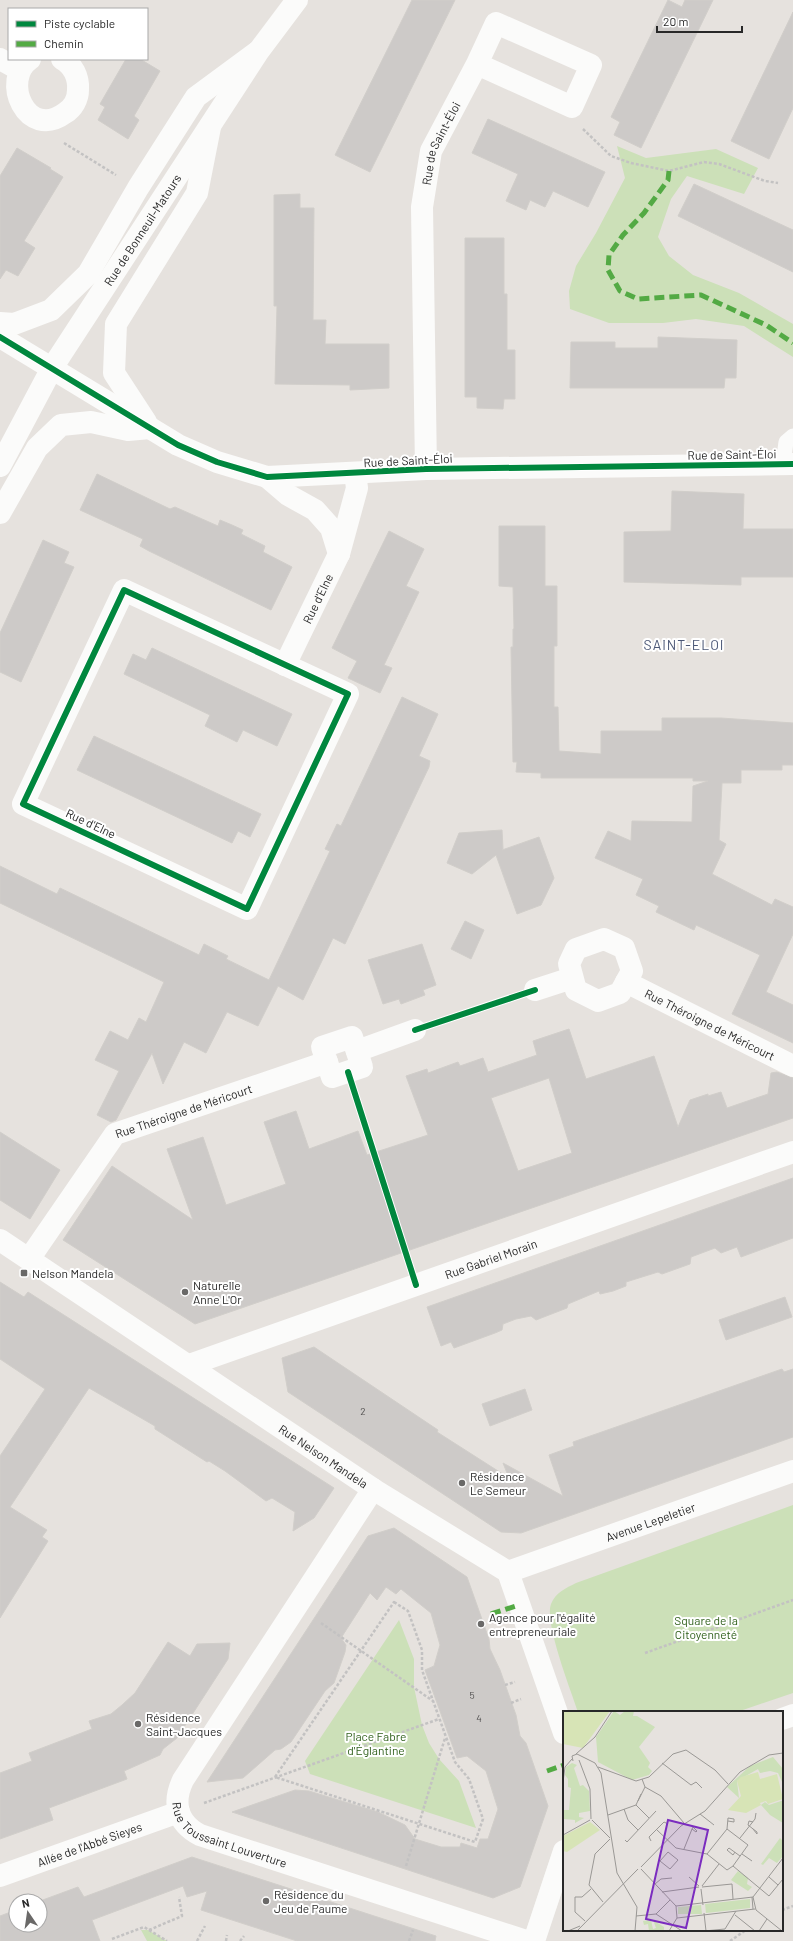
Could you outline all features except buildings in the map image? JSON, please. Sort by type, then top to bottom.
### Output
[{"type":"street","name":"Rue de Bonneuil-Matours","points":[[0,466],[52,368],[160,200],[210,127],[258,52],[297,0]]},
{"type":"street","name":"Rue de Saint-Éloi","points":[[426,469],[422,207],[432,151],[477,64],[496,23],[591,66],[572,107]]},
{"type":"street","points":[[0,323],[14,324],[50,310],[88,274],[138,188],[196,97],[258,52]]},
{"type":"street","points":[[16,63],[13,90],[15,100],[21,109],[30,116],[50,120],[69,110],[76,102],[78,80],[74,70],[63,60]]},
{"type":"street","points":[[477,64],[572,107]]},
{"type":"street","points":[[0,513],[37,448],[61,425],[91,422],[128,430],[150,428],[114,373],[116,324],[197,193],[210,127]]},
{"type":"street","name":"Rue de Saint-Éloi","points":[[0,337],[178,445],[217,462],[267,477],[355,474],[426,469],[788,464]]},
{"type":"street","name":"Rue d'Elne","points":[[285,665],[339,554],[357,488],[355,474]]},
{"type":"street","points":[[267,477],[288,495],[315,510],[331,528],[339,554]]},
{"type":"street","name":"Rue d'Elne","points":[[124,590],[285,665],[348,694],[247,909],[23,804],[124,590]]},
{"type":"street","points":[[604,939],[624,948],[632,970],[620,993],[598,1001],[576,990],[572,978],[569,964],[576,949],[604,939]]},
{"type":"street","points":[[535,990],[572,978]]},
{"type":"street","name":"Rue Théroigne de Méricourt","points":[[626,982],[793,1066]]},
{"type":"street","name":"Rue Théroigne de Méricourt","points":[[29,1259],[115,1134],[327,1062],[322,1047],[352,1037],[357,1051],[415,1030]]},
{"type":"street","name":"Rue Gabriel Morain","points":[[189,1365],[793,1152]]},
{"type":"street","name":"Rue Nelson Mandela","points":[[0,1240],[373,1489],[508,1572]]},
{"type":"street","name":"Avenue Lepeletier","points":[[508,1572],[793,1471]]},
{"type":"street","name":"Rue Toussaint Louverture","points":[[373,1489],[184,1780],[177,1795],[179,1812],[190,1829],[200,1834],[526,1941]]},
{"type":"street","points":[[508,1572],[563,1730]]},
{"type":"street","points":[[783,1719],[793,1715]]},
{"type":"street","name":"Allée de l'Abbé Sieyes","points":[[0,1876],[179,1812]]},
{"type":"street","points":[[534,1941],[563,1854]]},
{"type":"lane","points":[[788,464],[786,442],[793,436]]},
{"type":"path","points":[[572,107],[582,129],[611,156],[631,163],[669,171],[704,162],[720,164],[765,181],[778,183]]},
{"type":"path","points":[[50,120],[61,141],[138,188]]},
{"type":"path","points":[[645,1653],[793,1600]]},
{"type":"path","points":[[394,1602],[408,1611],[422,1650],[422,1670],[433,1702],[438,1710],[439,1719],[443,1726],[455,1762],[469,1779],[483,1818],[475,1842],[275,1777],[394,1602]]},
{"type":"path","points":[[321,1623],[433,1702]]},
{"type":"path","points":[[505,1685],[515,1682]]},
{"type":"path","points":[[511,1703],[521,1699]]},
{"type":"path","points":[[179,1812],[439,1719]]},
{"type":"path","points":[[406,1866],[446,1737]]},
{"type":"path","points":[[148,1930],[182,1916],[179,1897]]},
{"type":"path","points":[[783,1910],[793,1906]]},
{"type":"path","points":[[197,1941],[206,1926]]},
{"type":"path","points":[[112,1939],[144,1927],[167,1941]]},
{"type":"path","points":[[730,1941],[745,1931]]},
{"type":"path","points":[[226,1941],[227,1935]]},
{"type":"path","points":[[240,1941],[244,1936]]},
{"type":"green space","points":[[617,146],[646,158],[716,149],[758,168],[744,194],[687,176],[671,199],[658,237],[669,256],[693,275],[739,293],[793,324],[793,357],[744,326],[696,319],[663,323],[609,323],[570,309],[569,291],[576,266],[596,233],[625,178]]},
{"type":"green space","name":"Square de la Citoyenneté","points":[[793,1505],[793,1693],[740,1711],[578,1711],[559,1657],[551,1626],[550,1613],[551,1604],[555,1597],[576,1583]]},
{"type":"green space","name":"Place Fabre d'Églantine","points":[[399,1620],[414,1659],[414,1687],[422,1725],[429,1743],[439,1759],[459,1781],[476,1828],[310,1774],[305,1761]]},
{"type":"green space","points":[[141,1930],[148,1930],[167,1941],[147,1941]]},
{"type":"marked path","points":[[669,171],[668,180],[644,213],[623,235],[609,255],[608,270],[620,291],[638,299],[701,295],[766,325],[793,343]]},
{"type":"marked path","points":[[491,1614],[519,1605]]},
{"type":"marked path","points":[[547,1771],[563,1765]]},
{"type":"cycle path","points":[[0,337],[178,445],[217,462],[267,477],[426,469],[793,464]]},
{"type":"cycle path","points":[[124,590],[348,694],[247,909],[23,804],[124,590]]},
{"type":"cycle path","points":[[415,1030],[535,990]]},
{"type":"cycle path","points":[[348,1072],[416,1285]]},
{"type":"place","name":"Nelson Mandela","points":[[24,1273]]},
{"type":"place","name":"Naturelle Anne L'Or","points":[[185,1292]]},
{"type":"place","name":"Résidence Le Semeur","points":[[462,1483]]},
{"type":"place","name":"Agence pour l'égalité entrepreneuriale","points":[[481,1624]]},
{"type":"place","name":"Résidence Saint-Jacques","points":[[138,1724]]},
{"type":"place","name":"Résidence du Jeu de Paume","points":[[266,1901]]},
{"type":"district","name":"SAINT-ELOI","points":[[684,644]]}]
